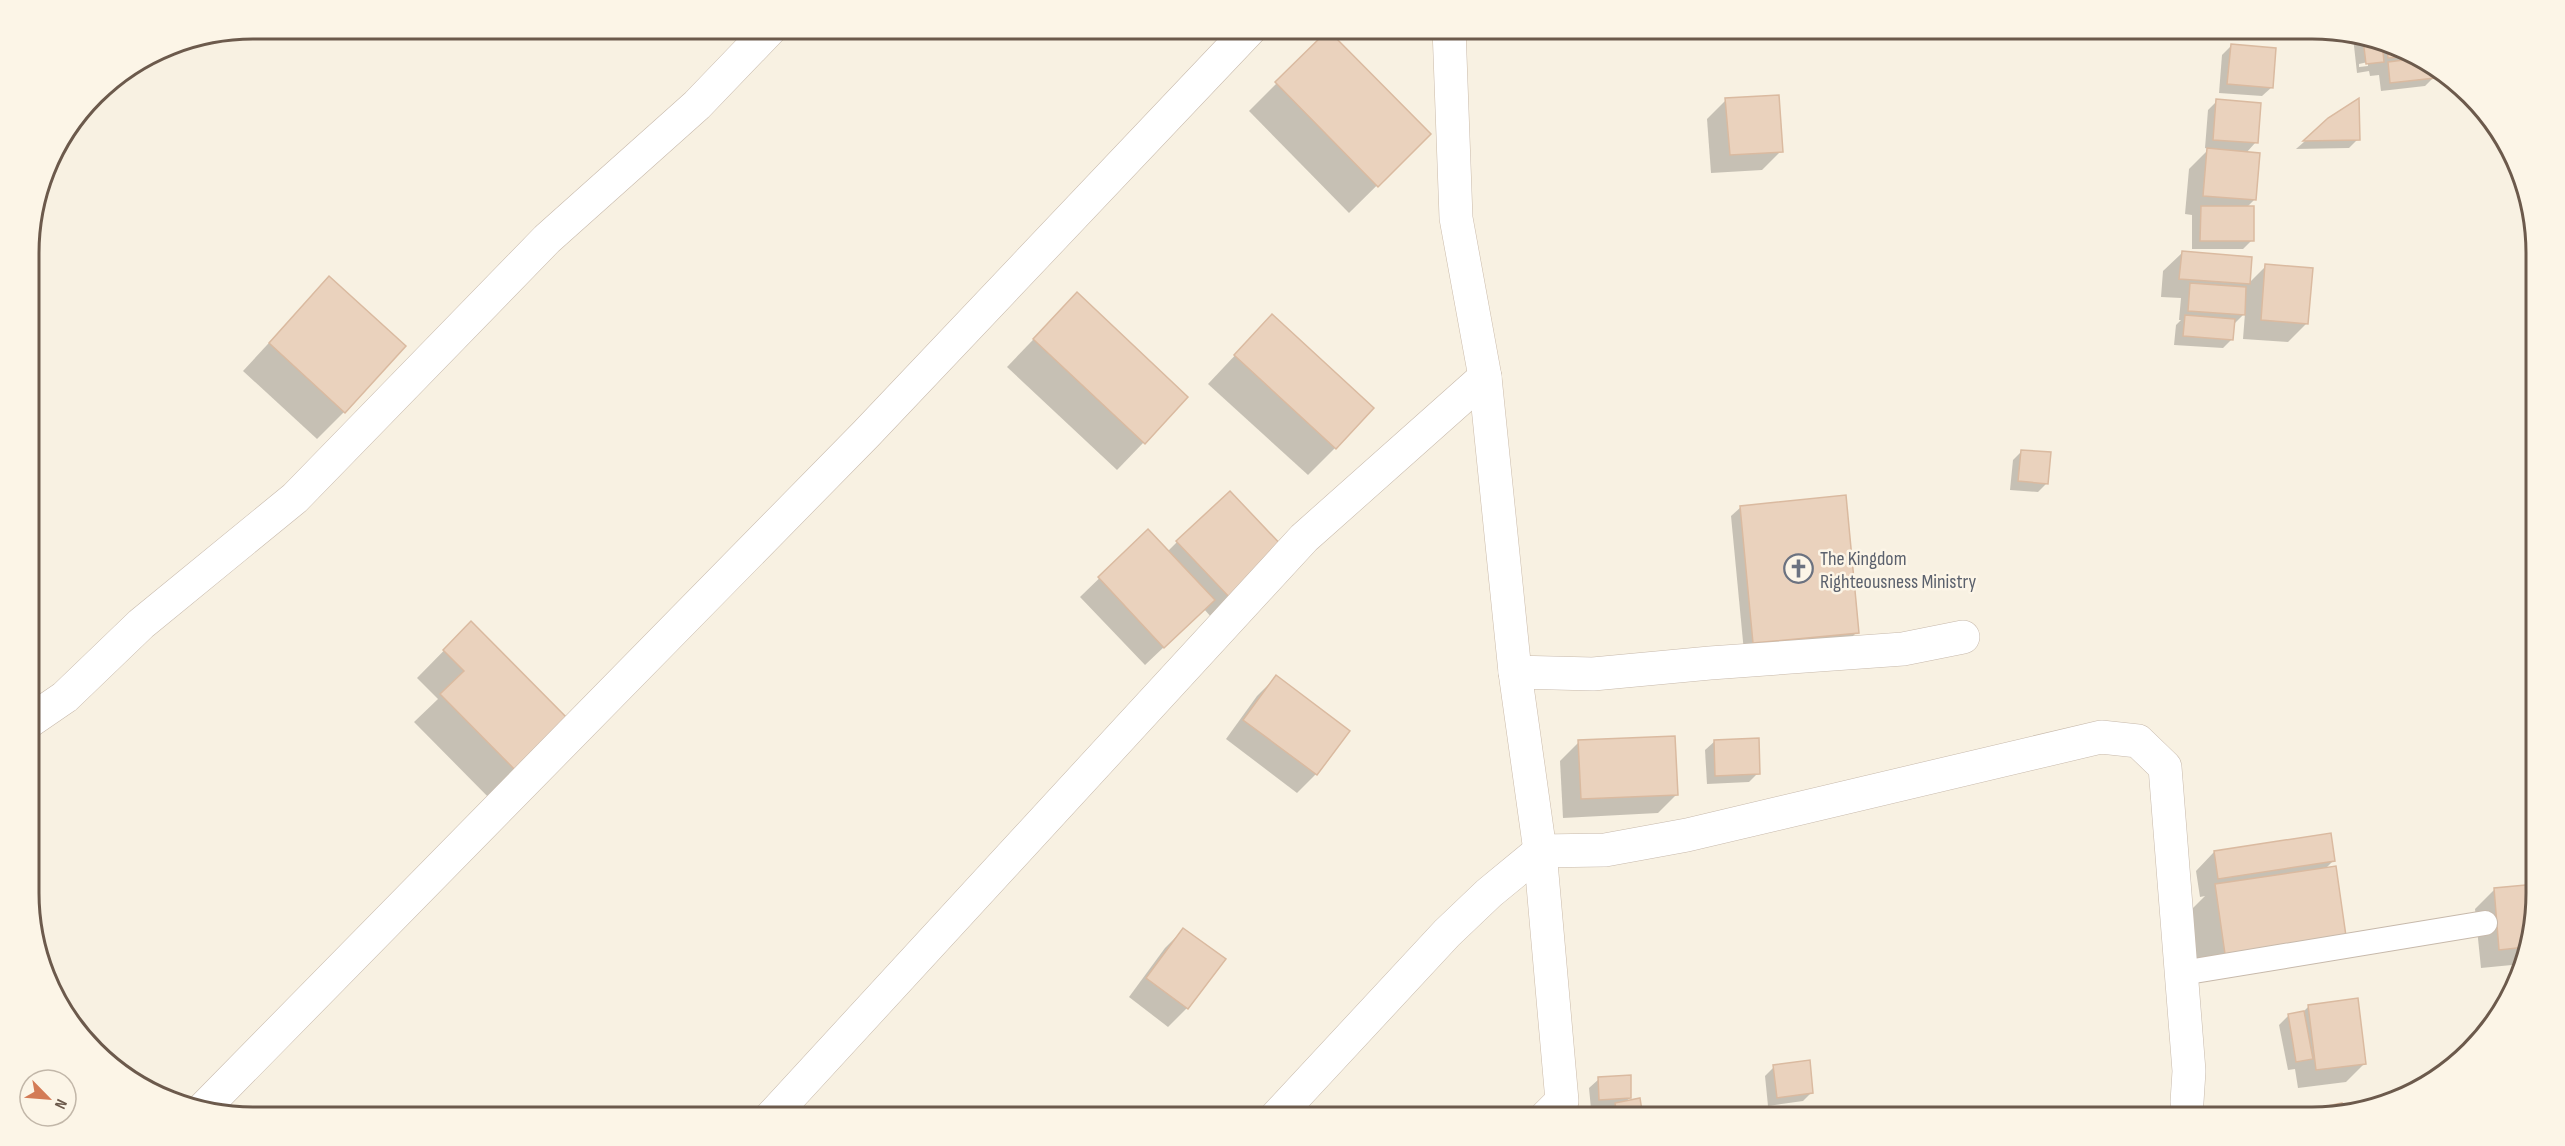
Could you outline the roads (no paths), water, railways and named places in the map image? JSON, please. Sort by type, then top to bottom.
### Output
[{"type":"street","points":[[39,715],[65,697],[141,624],[296,498],[547,239],[697,105],[760,39]]},
{"type":"street","points":[[209,1103],[866,434],[1241,39]]},
{"type":"street","points":[[1449,39],[1456,218],[1485,377],[1515,672],[1540,851],[1557,1107]]},
{"type":"street","points":[[780,1107],[1304,538],[1485,377]]},
{"type":"street","points":[[1515,672],[1593,674],[1903,649],[1963,637]]},
{"type":"street","points":[[1285,1107],[1447,933],[1489,893],[1540,851],[1605,850],[1687,836],[2101,737],[2138,741],[2165,767],[2189,1071],[2187,1102]]},
{"type":"lane","points":[[2182,973],[2486,924]]},
{"type":"place","name":"The Kingdom Righteousness Ministry","points":[[1799,569]]}]
